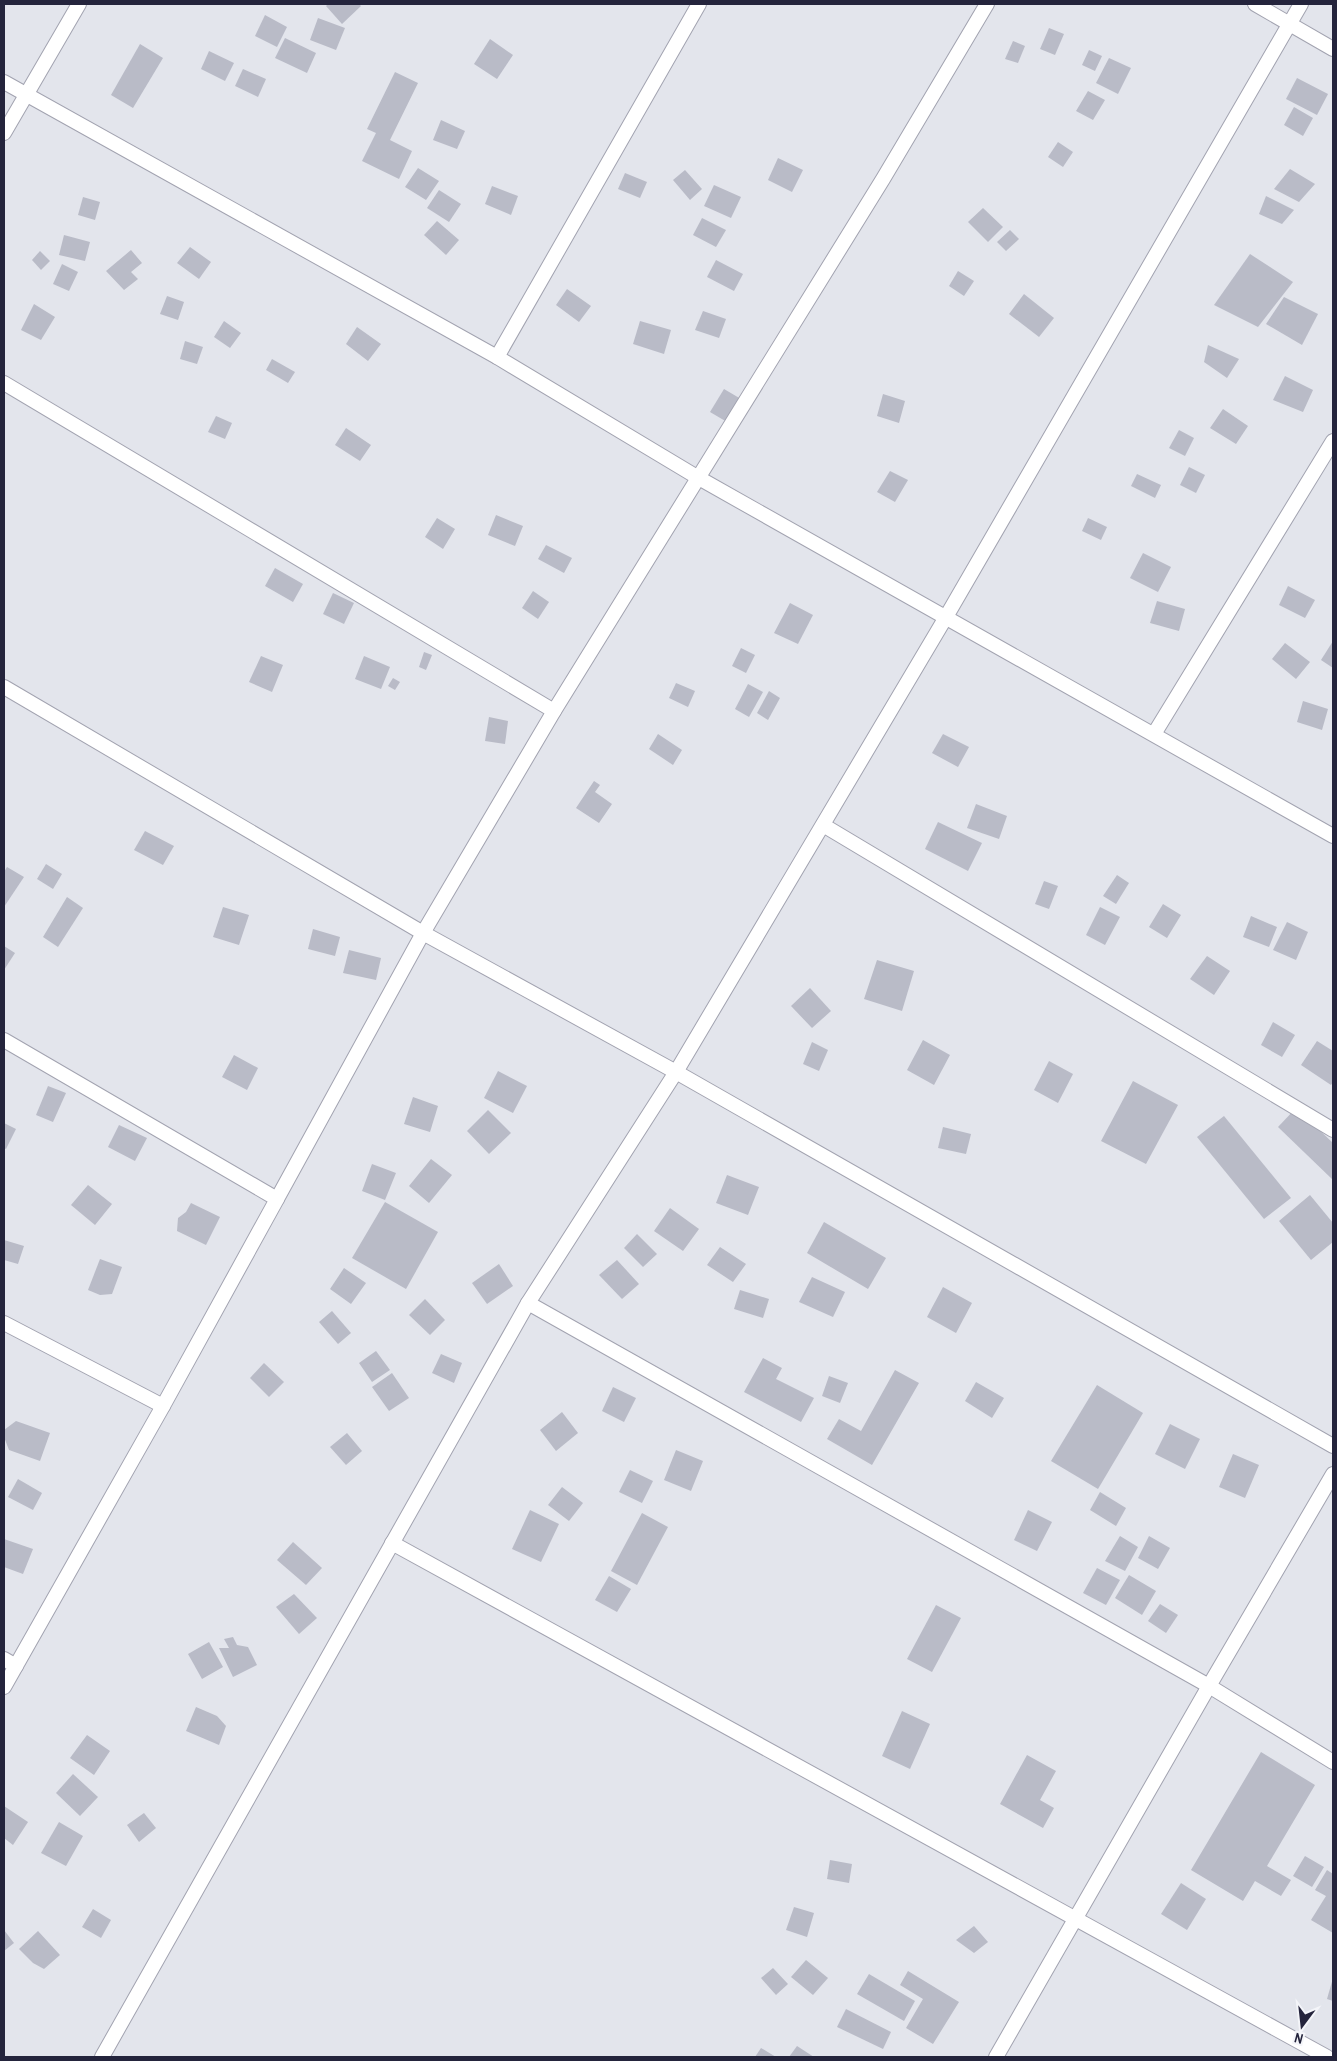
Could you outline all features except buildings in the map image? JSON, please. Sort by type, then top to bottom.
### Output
[{"type":"street","points":[[4,134],[79,4]]},
{"type":"street","points":[[497,357],[699,4]]},
{"type":"street","points":[[4,1687],[10,1663],[162,1406],[423,933],[554,711],[697,477],[883,180],[987,4]]},
{"type":"street","points":[[1255,4],[1333,49]]},
{"type":"street","points":[[102,2057],[528,1303],[676,1072],[823,825],[946,617],[1301,4]]},
{"type":"street","points":[[4,82],[497,357],[697,477],[1333,836]]},
{"type":"street","points":[[4,383],[554,711]]},
{"type":"street","points":[[1154,734],[1333,441]]},
{"type":"street","points":[[4,687],[423,933],[676,1072],[1333,1446]]},
{"type":"street","points":[[823,825],[1333,1130]]},
{"type":"street","points":[[4,1040],[277,1199]]},
{"type":"street","points":[[528,1303],[1209,1686],[1333,1762]]},
{"type":"street","points":[[4,1323],[162,1406]]},
{"type":"street","points":[[996,2057],[1333,1474]]},
{"type":"street","points":[[392,1543],[1327,2057]]}]
